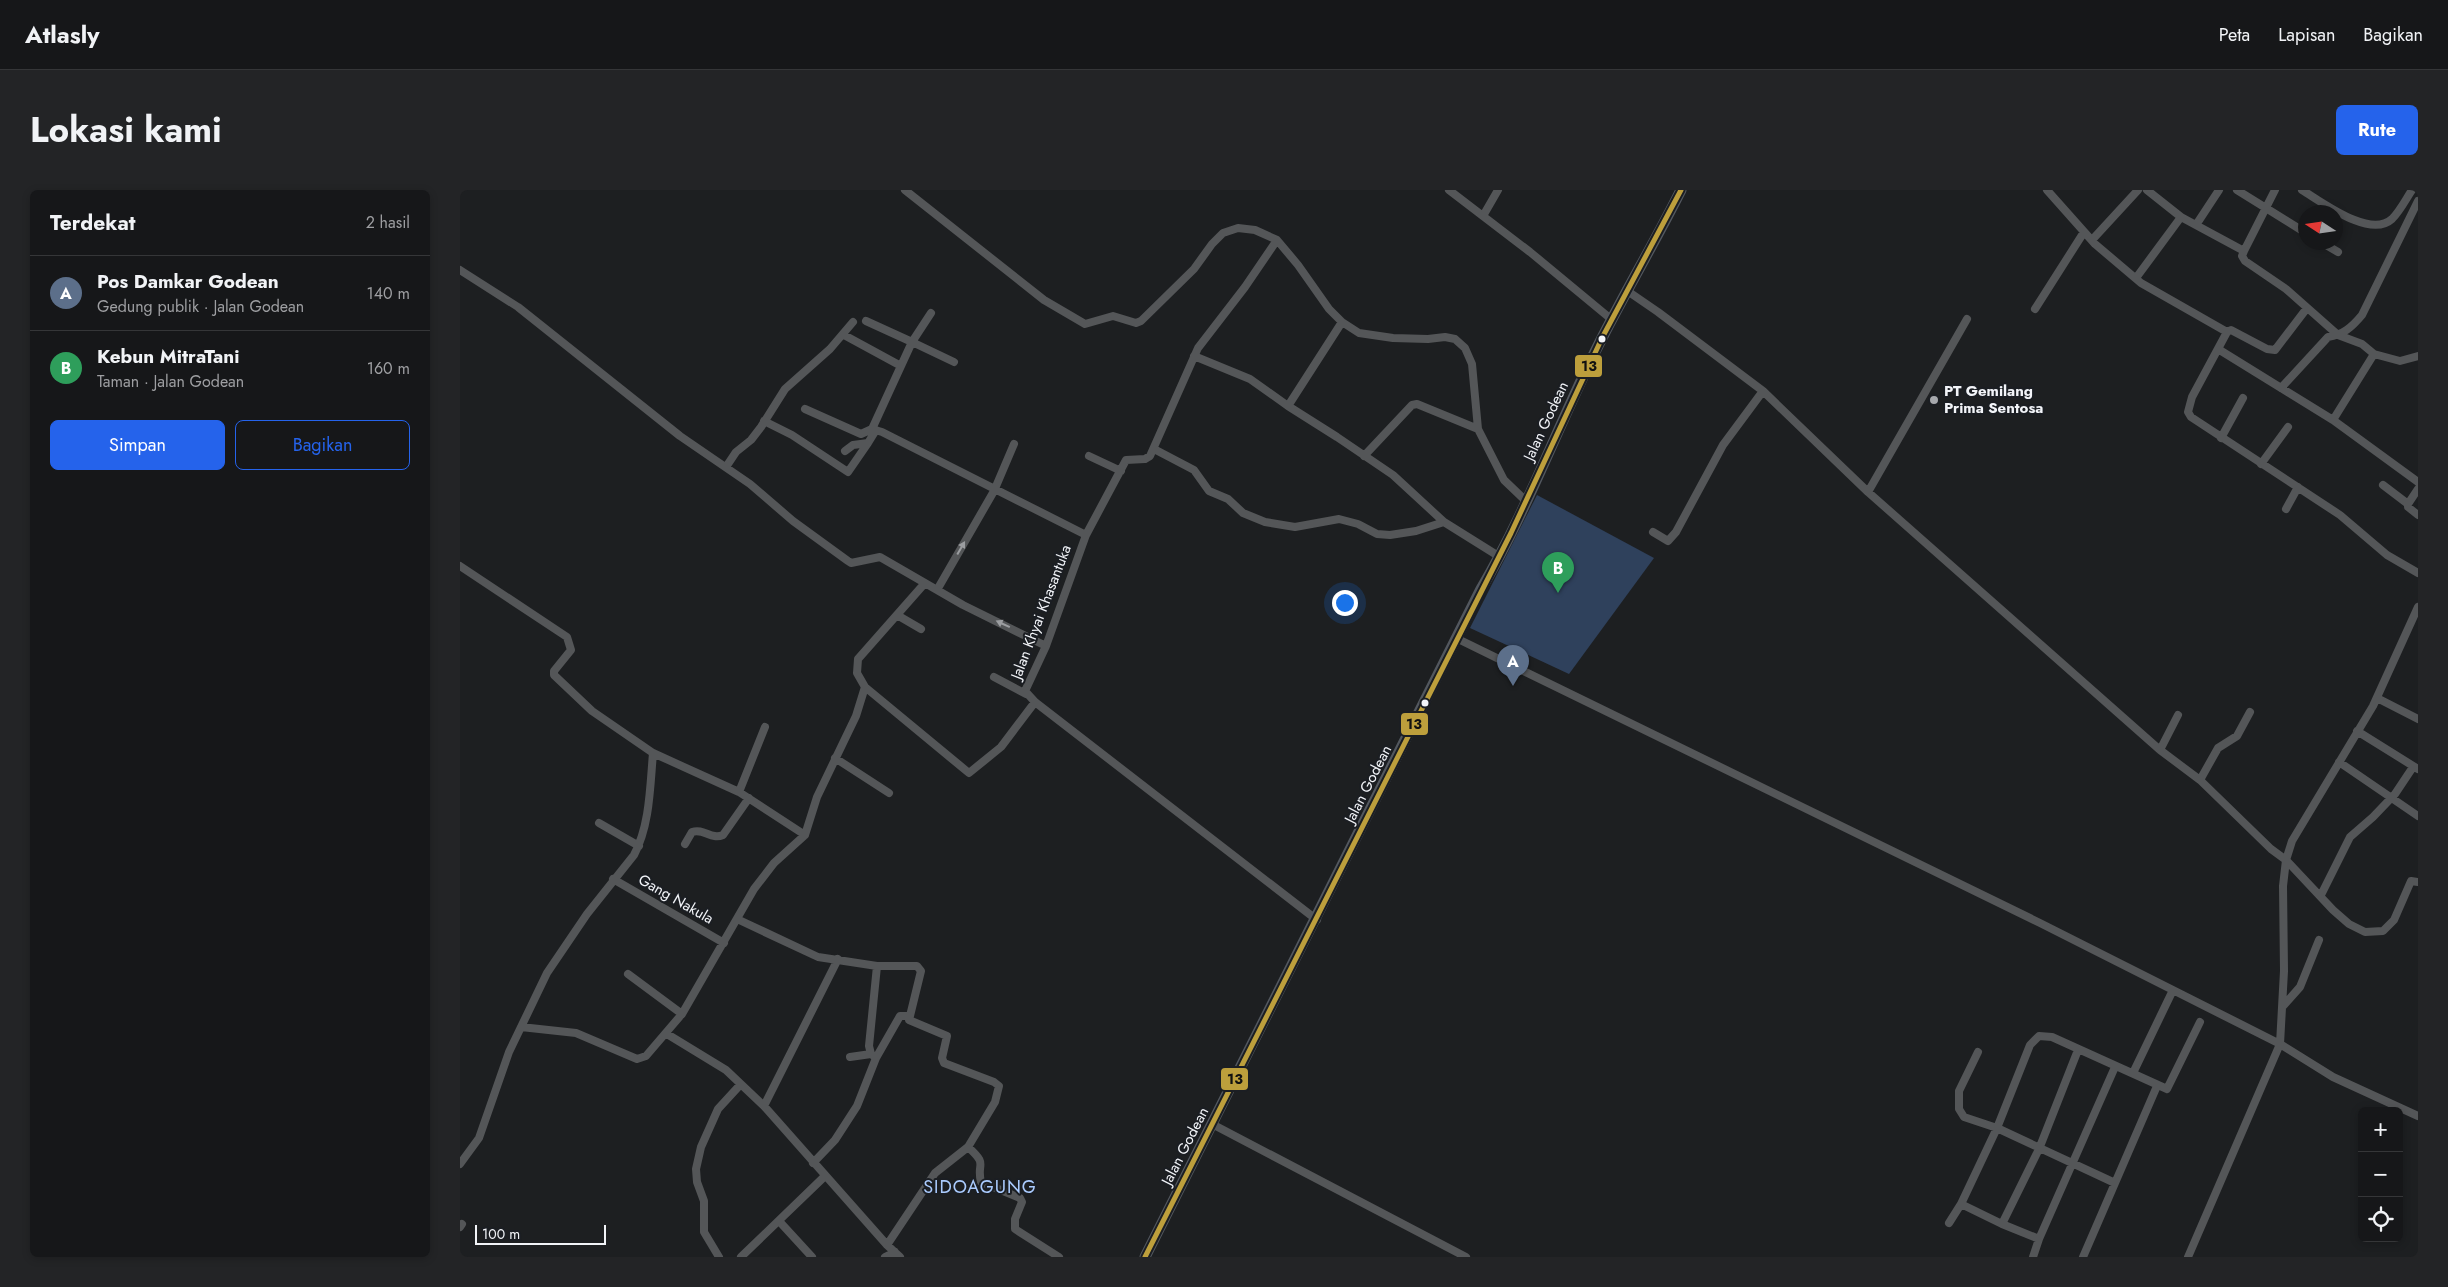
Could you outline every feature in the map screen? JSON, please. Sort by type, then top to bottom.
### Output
[{"type":"main road","name":"Jalan Godean","points":[[1145,1257],[1500,557],[1611,319],[1682,190]]},
{"type":"street","points":[[905,190],[1044,300],[1085,324],[1113,316],[1136,322],[1141,321],[1194,269],[1212,244],[1223,233],[1238,228],[1255,230],[1277,240],[1342,322],[1359,333],[1376,337],[1428,339],[1445,337],[1458,341],[1465,348],[1472,364],[1478,429],[1504,480],[1526,501]]},
{"type":"street","points":[[1448,190],[1611,319]]},
{"type":"street","points":[[1483,216],[1498,190]]},
{"type":"street","points":[[2092,240],[2138,190]]},
{"type":"street","points":[[2147,190],[2181,217],[2244,251]]},
{"type":"street","points":[[2196,225],[2219,190]]},
{"type":"street","points":[[2237,190],[2298,228]]},
{"type":"street","points":[[2275,190],[2244,251],[2242,256],[2245,262],[2286,289],[2338,335],[2362,344],[2374,354],[2405,361],[2418,356]]},
{"type":"street","points":[[2302,190],[2363,224],[2380,226],[2392,219],[2412,190]]},
{"type":"street","points":[[2046,191],[2092,240],[2136,278],[2227,332],[2231,330],[2267,350],[2275,350],[2308,308]]},
{"type":"street","points":[[2281,388],[2328,337],[2338,335],[2350,328],[2362,315],[2418,201]]},
{"type":"street","points":[[2136,278],[2181,217]]},
{"type":"street","points":[[2035,309],[2084,232]]},
{"type":"street","points":[[1277,240],[1245,287],[1198,348],[1154,449],[1194,470],[1209,491],[1228,499],[1243,512],[1265,522],[1295,527],[1338,519],[1358,524],[1377,534],[1416,531],[1444,522]]},
{"type":"street","points":[[460,270],[518,307],[680,436],[750,484],[793,522],[851,563],[880,557],[937,590],[1046,646]]},
{"type":"street","points":[[1626,290],[1763,391],[1868,492],[2160,750],[2200,780],[2271,849],[2286,860],[2321,895],[2332,910],[2349,924],[2365,932],[2382,931],[2394,920],[2411,881],[2418,882]]},
{"type":"street","points":[[764,421],[792,435],[848,472],[868,443],[912,342],[932,313]]},
{"type":"street","points":[[1868,492],[1967,319]]},
{"type":"street","points":[[866,321],[954,362]]},
{"type":"street","points":[[726,468],[736,452],[751,440],[778,399],[794,379],[844,335],[853,322]]},
{"type":"street","points":[[1288,406],[1342,322]]},
{"type":"street","points":[[2227,332],[2192,397],[2188,412],[2191,417],[2340,515],[2387,555],[2418,573]]},
{"type":"street","points":[[844,335],[901,366]]},
{"type":"street","points":[[2218,349],[2333,420],[2418,482]]},
{"type":"street","points":[[2333,420],[2374,354]]},
{"type":"street","points":[[1194,356],[1250,379],[1393,476],[1432,509],[1444,522],[1500,557]]},
{"type":"street","points":[[1653,532],[1668,541],[1676,532],[1723,445],[1763,391]]},
{"type":"street","points":[[2221,438],[2243,398]]},
{"type":"street","points":[[1364,456],[1412,405],[1417,404],[1478,429]]},
{"type":"street","points":[[805,409],[861,434],[874,430],[1086,536]]},
{"type":"street","points":[[2261,464],[2288,427]]},
{"type":"street","points":[[844,451],[853,445],[868,443]]},
{"type":"street","points":[[937,590],[994,491],[1014,444]]},
{"type":"street","name":"Jalan Khyai Khasantuka","points":[[1154,449],[1147,458],[1127,459],[1086,536],[1046,646],[1026,687],[1026,694],[1317,920]]},
{"type":"street","points":[[1089,456],[1121,471]]},
{"type":"street","points":[[2383,484],[2408,504],[2418,515]]},
{"type":"street","points":[[2286,509],[2298,488]]},
{"type":"street","points":[[2408,504],[2418,489]]},
{"type":"street","points":[[460,566],[567,637],[571,650],[554,671],[555,678],[592,711],[653,753],[739,792],[805,835]]},
{"type":"street","points":[[925,583],[858,660],[857,673],[865,687],[969,773],[1001,747],[1035,702]]},
{"type":"street","points":[[2188,1257],[2280,1044],[2283,1006],[2283,886],[2286,860],[2292,841],[2377,698],[2418,608]]},
{"type":"street","points":[[897,615],[921,629]]},
{"type":"street","points":[[1458,638],[2173,990],[2280,1044],[2333,1077],[2418,1116]]},
{"type":"street","points":[[994,677],[1026,694]]},
{"type":"street","points":[[521,1027],[576,1033],[637,1059],[646,1056],[667,1034],[682,1014],[754,889],[774,863],[805,835],[817,797],[856,716],[865,687]]},
{"type":"street","points":[[2377,698],[2418,719]]},
{"type":"street","points":[[2200,780],[2218,748],[2237,736],[2250,712]]},
{"type":"street","points":[[2160,750],[2178,715]]},
{"type":"street","points":[[739,792],[765,727]]},
{"type":"street","points":[[2321,895],[2350,836],[2373,817],[2416,768],[2357,731]]},
{"type":"street","points":[[460,1164],[479,1138],[509,1052],[547,973],[613,879],[634,855],[639,846],[646,813],[653,753]]},
{"type":"street","points":[[835,758],[889,794]]},
{"type":"street","points":[[2339,762],[2418,816]]},
{"type":"street","points":[[686,844],[692,832],[697,830],[713,837],[723,834],[749,798]]},
{"type":"street","points":[[599,823],[639,846]]},
{"type":"street","name":"Gang Nakula","points":[[613,879],[724,943]]},
{"type":"street","points":[[737,919],[818,957],[877,966],[913,965],[920,971],[909,1016],[912,1022],[947,1036],[942,1058],[944,1063],[1000,1086],[995,1102],[968,1147],[935,1173],[887,1245]]},
{"type":"street","points":[[2283,1006],[2300,987],[2319,940]]},
{"type":"street","points":[[764,1106],[838,959]]},
{"type":"street","points":[[873,1056],[869,1046],[877,966]]},
{"type":"street","points":[[628,974],[682,1014]]},
{"type":"street","points":[[2133,1074],[2173,990]]},
{"type":"street","points":[[813,1163],[834,1140],[857,1106],[873,1056],[900,1016],[909,1016]]},
{"type":"street","points":[[1949,1223],[1961,1204],[1997,1128],[2030,1045],[2039,1036],[2052,1037],[2167,1089],[2200,1022]]},
{"type":"street","points":[[667,1034],[726,1070],[764,1106],[897,1255]]},
{"type":"street","points":[[2002,1224],[2039,1149],[2078,1050]]},
{"type":"street","points":[[1978,1052],[1959,1091],[1958,1108],[1964,1117],[1997,1128],[2115,1183]]},
{"type":"street","points":[[850,1057],[873,1056]]},
{"type":"street","points":[[2034,1257],[2039,1239],[2116,1067]]},
{"type":"street","points":[[719,1257],[704,1232],[705,1208],[697,1182],[696,1170],[701,1147],[718,1110],[740,1085]]},
{"type":"street","points":[[2083,1257],[2157,1086]]},
{"type":"street","points":[[1212,1124],[1466,1257]]},
{"type":"street","points":[[968,1147],[976,1154],[982,1165],[981,1182],[1020,1198],[1022,1202],[1015,1219],[1015,1229],[1059,1257]]},
{"type":"street","points":[[741,1257],[825,1176]]},
{"type":"street","points":[[1961,1204],[2039,1239]]},
{"type":"street","points":[[779,1221],[812,1257]]},
{"type":"street","points":[[884,1257],[897,1255]]},
{"type":"shaded area","points":[[1537,495],[1654,558],[1569,674],[1470,628]]},
{"type":"transit line","name":"13","points":[[1145,1257],[1511,533],[1602,338],[1681,190]]},
{"type":"place","name":"PT Gemilang Prima Sentosa","points":[[1934,400]]},
{"type":"place","name":"Kebun MitraTani","points":[[1558,593]]},
{"type":"place","name":"Pos Damkar Godean","points":[[1513,686]]},
{"type":"district","name":"SIDOAGUNG","points":[[980,1187]]}]
